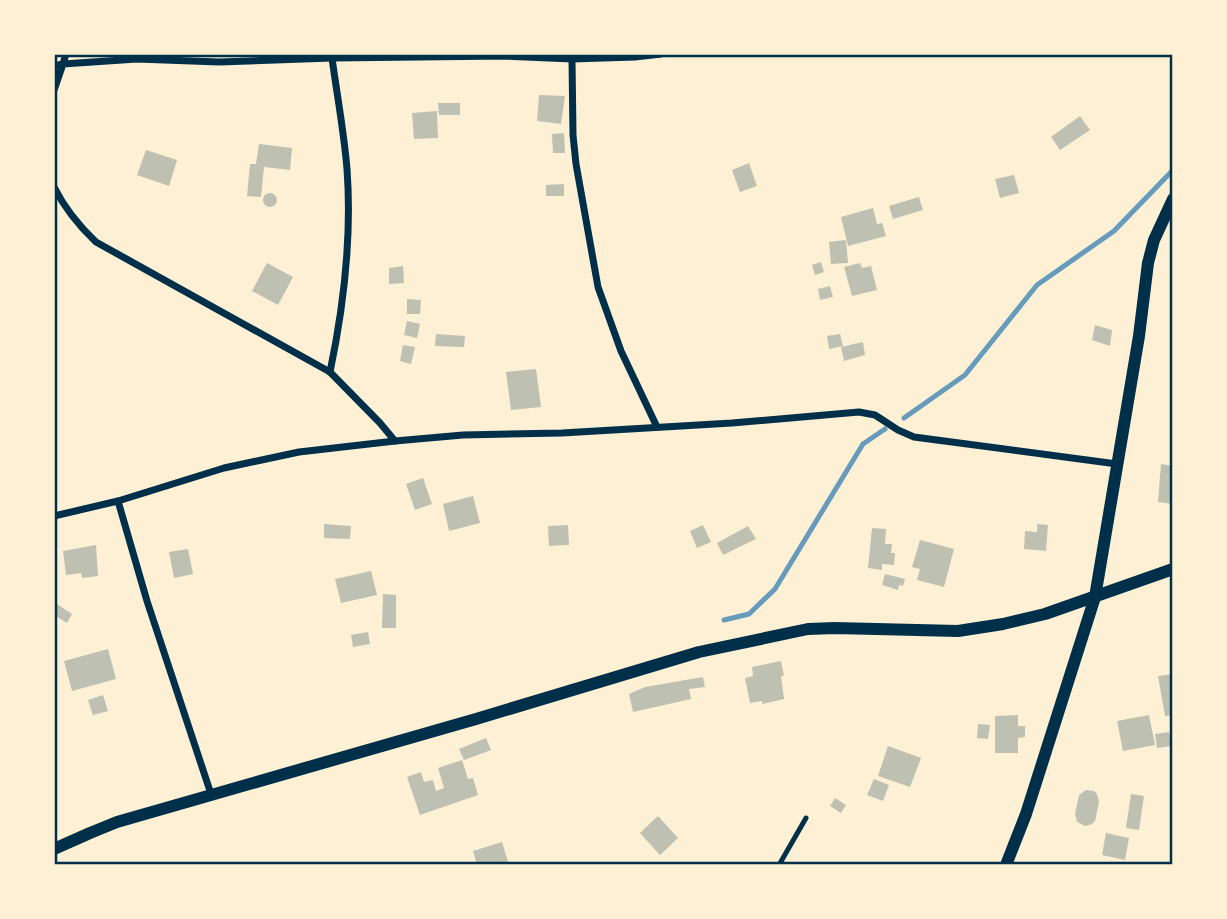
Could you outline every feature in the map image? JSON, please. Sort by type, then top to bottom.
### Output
[{"type":"street","points":[[54,90],[58,65],[66,54]]},
{"type":"street","points":[[58,65],[137,59],[219,62],[505,55],[572,59],[661,54]]},
{"type":"street","points":[[330,372],[345,288],[348,231],[347,170],[332,58]]},
{"type":"street","points":[[572,59],[576,164],[598,287],[621,351],[657,427]]},
{"type":"street","points":[[54,187],[74,219],[96,242],[330,372],[395,441]]},
{"type":"street","points":[[1006,865],[1037,779],[1095,597],[1139,336],[1148,263],[1154,240],[1173,200]]},
{"type":"street","points":[[54,516],[118,502],[236,466],[299,452],[463,435],[562,433],[859,412],[875,415],[915,437],[1117,464]]},
{"type":"street","points":[[118,502],[147,601],[211,794]]},
{"type":"street","points":[[54,849],[117,822],[699,652],[808,629],[958,631],[1003,624],[1045,614],[1173,569]]},
{"type":"lane","points":[[779,865],[806,818]]},
{"type":"building","points":[[539,95],[565,96],[561,124],[537,121]]},
{"type":"building","points":[[438,103],[460,103],[460,115],[439,115]]},
{"type":"building","points":[[437,111],[438,138],[414,139],[412,113]]},
{"type":"building","points":[[1080,116],[1090,130],[1060,150],[1051,137]]},
{"type":"building","points":[[564,133],[565,153],[553,153],[552,134]]},
{"type":"building","points":[[259,144],[292,148],[290,170],[264,167],[261,197],[247,196],[250,164],[256,164]]},
{"type":"building","points":[[146,150],[177,160],[169,186],[137,175]]},
{"type":"building","points":[[749,163],[757,186],[740,192],[732,170]]},
{"type":"building","points":[[1014,175],[1019,193],[1000,198],[995,179]]},
{"type":"building","points":[[564,184],[564,196],[546,196],[546,185]]},
{"type":"building","points":[[267,193],[273,193],[277,200],[273,207],[267,207],[263,203],[263,197]]},
{"type":"building","points":[[919,197],[923,210],[893,219],[889,206]]},
{"type":"building","points":[[873,208],[877,224],[882,223],[886,236],[848,246],[841,217]]},
{"type":"building","points":[[846,240],[848,263],[831,264],[829,242]]},
{"type":"building","points":[[821,262],[824,272],[815,275],[812,265]]},
{"type":"building","points":[[267,263],[293,277],[278,305],[252,291]]},
{"type":"building","points":[[860,263],[862,268],[871,266],[877,290],[852,296],[844,267]]},
{"type":"building","points":[[403,266],[404,283],[389,284],[389,268]]},
{"type":"building","points":[[830,286],[833,297],[820,300],[818,289]]},
{"type":"building","points":[[407,299],[421,300],[420,314],[407,314]]},
{"type":"building","points":[[407,321],[420,324],[417,338],[404,335]]},
{"type":"building","points":[[1095,325],[1112,330],[1110,346],[1092,340]]},
{"type":"building","points":[[436,334],[465,336],[464,347],[435,346]]},
{"type":"building","points":[[840,334],[843,346],[829,349],[827,336]]},
{"type":"building","points":[[863,342],[865,355],[844,361],[841,347]]},
{"type":"building","points":[[403,345],[415,347],[411,364],[400,361]]},
{"type":"building","points":[[536,369],[541,407],[511,410],[506,372]]},
{"type":"building","points":[[1161,464],[1173,466],[1173,504],[1158,502]]},
{"type":"building","points":[[423,478],[432,504],[415,510],[406,484]]},
{"type":"building","points":[[473,496],[480,523],[449,531],[443,504]]},
{"type":"building","points":[[324,524],[351,526],[350,539],[324,538]]},
{"type":"building","points":[[1037,524],[1048,525],[1046,551],[1024,549],[1025,531],[1037,532]]},
{"type":"building","points":[[568,525],[569,545],[549,546],[548,526]]},
{"type":"building","points":[[703,525],[711,542],[697,548],[690,531]]},
{"type":"building","points":[[748,526],[756,539],[723,555],[717,543]]},
{"type":"building","points":[[872,528],[886,529],[885,544],[892,544],[891,553],[895,553],[894,565],[882,564],[882,570],[868,568]]},
{"type":"building","points":[[920,540],[954,549],[944,587],[917,580],[920,569],[912,567]]},
{"type":"building","points":[[96,545],[98,576],[82,578],[81,573],[66,575],[63,551]]},
{"type":"building","points":[[188,549],[193,574],[174,578],[169,552]]},
{"type":"building","points":[[371,571],[377,595],[341,603],[335,579]]},
{"type":"building","points":[[885,574],[905,579],[903,586],[899,585],[898,590],[882,585]]},
{"type":"building","points":[[383,594],[396,595],[396,628],[382,628]]},
{"type":"building","points":[[54,602],[72,614],[67,623],[54,615]]},
{"type":"building","points":[[368,632],[370,644],[353,647],[351,635]]},
{"type":"building","points":[[108,649],[116,679],[72,691],[64,661]]},
{"type":"building","points":[[781,661],[784,699],[762,704],[762,701],[750,703],[745,678],[753,676],[752,667]]},
{"type":"building","points":[[1173,674],[1173,715],[1165,716],[1158,676]]},
{"type":"building","points":[[703,677],[705,687],[689,689],[691,699],[633,712],[629,694],[645,687]]},
{"type":"building","points":[[103,695],[108,711],[93,715],[88,700]]},
{"type":"building","points":[[1018,715],[1018,726],[1025,726],[1025,737],[1018,738],[1018,753],[995,753],[995,716]]},
{"type":"building","points":[[1149,715],[1155,745],[1123,751],[1117,721]]},
{"type":"building","points":[[978,724],[990,725],[988,739],[977,738]]},
{"type":"building","points":[[1169,732],[1171,746],[1157,748],[1155,734]]},
{"type":"building","points":[[486,738],[491,750],[464,760],[459,749]]},
{"type":"building","points":[[888,746],[921,758],[910,787],[878,776]]},
{"type":"building","points":[[462,760],[468,779],[473,778],[478,795],[420,815],[407,777],[421,772],[424,782],[433,780],[436,791],[444,788],[438,768]]},
{"type":"building","points":[[874,779],[889,785],[883,801],[867,795]]},
{"type":"building","points":[[1086,790],[1094,791],[1099,802],[1095,821],[1085,826],[1077,822],[1075,814],[1079,795]]},
{"type":"building","points":[[1131,794],[1144,796],[1139,830],[1126,828]]},
{"type":"building","points":[[835,798],[846,805],[841,813],[830,806]]},
{"type":"building","points":[[658,816],[678,838],[660,855],[640,833]]},
{"type":"building","points":[[1106,833],[1129,838],[1125,860],[1102,855]]},
{"type":"building","points":[[502,842],[509,865],[477,865],[473,851]]},
{"type":"waterway","points":[[904,418],[965,375],[1037,285],[1114,231],[1173,170]]},
{"type":"waterway","points":[[724,620],[749,614],[775,589],[863,444],[885,429]]}]
